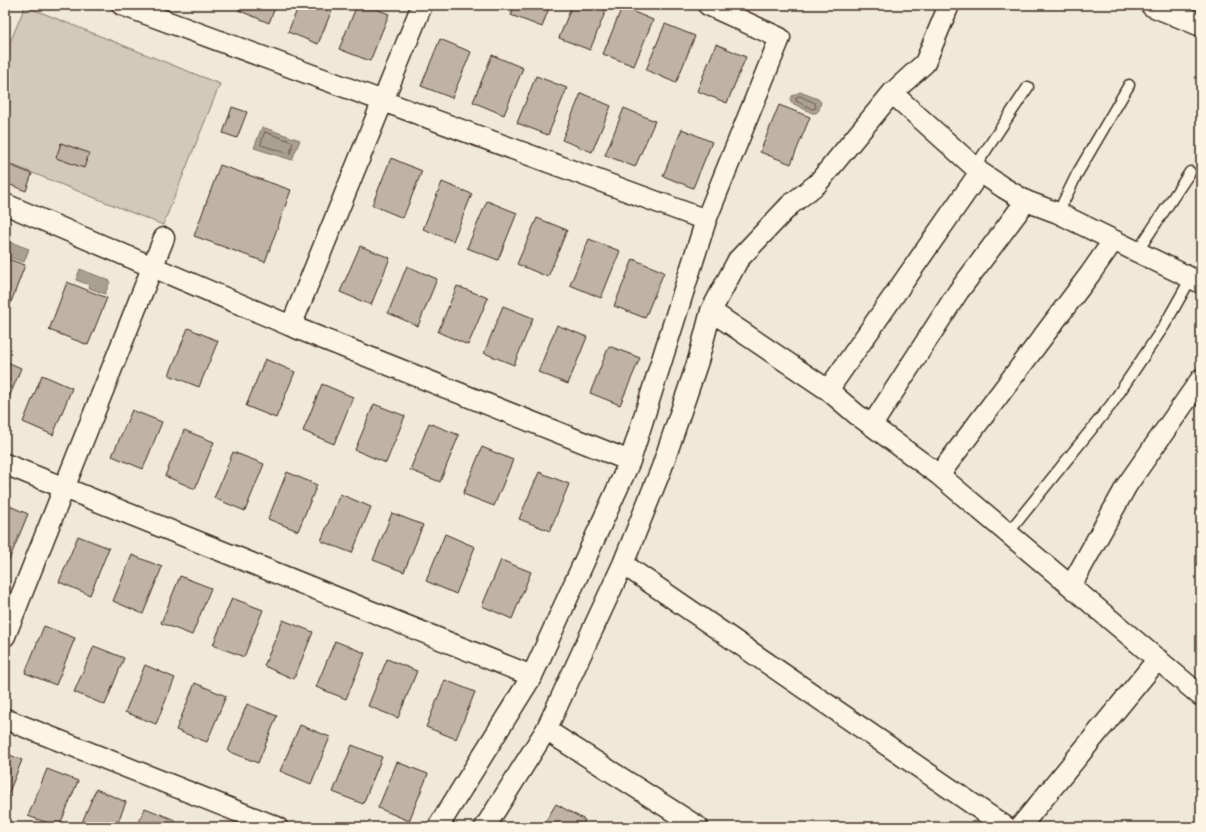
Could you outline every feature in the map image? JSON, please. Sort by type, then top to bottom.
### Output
[{"type":"highway","points":[[1152,5],[1201,25]]},
{"type":"street","points":[[122,5],[706,220]]},
{"type":"street","points":[[291,326],[422,5]]},
{"type":"street","points":[[438,827],[532,676],[630,461],[706,220],[780,38],[708,5]]},
{"type":"street","points":[[485,827],[546,730],[623,564],[662,467],[698,361],[711,311],[738,260],[790,205],[817,184],[892,93],[925,63],[949,5]]},
{"type":"street","points":[[892,93],[977,169],[1026,200],[1058,213],[1196,280]]},
{"type":"street","points":[[828,390],[977,169]]},
{"type":"street","points":[[872,425],[958,292],[1026,200]]},
{"type":"street","points":[[5,204],[291,326],[630,461]]},
{"type":"street","points":[[5,636],[164,238]]},
{"type":"street","points":[[939,475],[1086,280],[1113,241]]},
{"type":"street","points":[[711,311],[828,390],[939,475],[1201,696]]},
{"type":"street","points":[[1071,586],[1127,485],[1201,379]]},
{"type":"street","points":[[5,464],[532,676]]},
{"type":"street","points":[[623,564],[1006,827]]},
{"type":"street","points":[[1020,827],[1158,659]]},
{"type":"street","points":[[5,719],[277,827]]},
{"type":"street","points":[[546,730],[698,827]]},
{"type":"lane","points":[[1058,213],[1076,174],[1129,85]]},
{"type":"lane","points":[[977,169],[1028,87]]},
{"type":"lane","points":[[1137,252],[1190,172]]},
{"type":"lane","points":[[1008,533],[1111,406],[1196,280]]},
{"type":"shaded area","points":[[25,6],[220,84],[163,225],[5,162],[5,55]]},
{"type":"water","points":[[800,92],[818,99],[821,102],[819,110],[816,113],[812,113],[792,103],[790,100],[792,96]]},
{"type":"water","points":[[262,127],[300,140],[292,160],[254,148]]},
{"type":"water","points":[[5,240],[29,249],[24,262],[8,257],[9,254],[5,252]]},
{"type":"water","points":[[80,269],[110,281],[105,294],[89,288],[90,285],[76,280]]},
{"type":"building","points":[[240,5],[276,5],[269,23],[238,10]]},
{"type":"building","points":[[299,5],[334,5],[318,44],[288,32]]},
{"type":"building","points":[[357,5],[366,5],[389,14],[370,61],[339,49]]},
{"type":"building","points":[[515,5],[550,5],[542,27],[511,15]]},
{"type":"building","points":[[572,5],[608,5],[590,50],[559,38]]},
{"type":"building","points":[[622,7],[653,20],[634,66],[603,54]]},
{"type":"building","points":[[665,24],[695,36],[676,83],[646,70]]},
{"type":"building","points":[[440,39],[471,52],[452,98],[421,86]]},
{"type":"building","points":[[716,44],[746,57],[727,103],[697,91]]},
{"type":"building","points":[[492,55],[523,68],[504,115],[473,102]]},
{"type":"building","points":[[536,76],[567,88],[548,135],[517,123]]},
{"type":"building","points":[[581,93],[611,106],[592,152],[562,140]]},
{"type":"building","points":[[779,105],[810,117],[791,164],[760,152]]},
{"type":"building","points":[[232,107],[247,112],[237,138],[223,133]]},
{"type":"building","points":[[624,108],[655,121],[635,167],[605,155]]},
{"type":"building","points":[[682,129],[712,142],[693,188],[663,176]]},
{"type":"building","points":[[61,143],[89,153],[84,168],[56,158]]},
{"type":"building","points":[[391,158],[422,171],[403,218],[372,205]]},
{"type":"building","points":[[5,163],[32,174],[26,191],[5,183]]},
{"type":"building","points":[[220,165],[291,190],[265,262],[194,236]]},
{"type":"building","points":[[442,182],[472,194],[453,241],[423,229]]},
{"type":"building","points":[[487,201],[517,213],[498,260],[467,248]]},
{"type":"building","points":[[537,218],[567,230],[548,277],[517,264]]},
{"type":"building","points":[[589,239],[620,251],[601,298],[570,285]]},
{"type":"building","points":[[360,246],[390,258],[371,305],[340,292]]},
{"type":"building","points":[[5,258],[25,265],[7,313],[5,312]]},
{"type":"building","points":[[633,259],[664,272],[645,318],[614,306]]},
{"type":"building","points":[[407,266],[437,279],[418,326],[388,313]]},
{"type":"building","points":[[67,282],[107,298],[88,345],[49,330]]},
{"type":"building","points":[[457,286],[488,298],[468,345],[438,332]]},
{"type":"building","points":[[503,306],[533,318],[514,365],[484,353]]},
{"type":"building","points":[[557,325],[587,337],[568,384],[538,372]]},
{"type":"building","points":[[188,328],[218,341],[199,387],[169,375]]},
{"type":"building","points":[[609,346],[640,358],[620,405],[590,393]]},
{"type":"building","points":[[265,359],[295,372],[276,418],[246,406]]},
{"type":"building","points":[[5,361],[21,368],[5,408]]},
{"type":"building","points":[[42,375],[72,388],[53,435],[23,422]]},
{"type":"building","points":[[322,384],[353,397],[334,444],[303,431]]},
{"type":"building","points":[[374,404],[405,416],[386,463],[355,450]]},
{"type":"building","points":[[132,410],[162,422],[143,469],[112,456]]},
{"type":"building","points":[[429,423],[459,435],[440,482],[410,470]]},
{"type":"building","points":[[184,430],[214,442],[195,489],[165,476]]},
{"type":"building","points":[[482,447],[513,460],[494,506],[463,494]]},
{"type":"building","points":[[233,452],[264,464],[245,511],[214,498]]},
{"type":"building","points":[[287,472],[317,485],[298,531],[268,519]]},
{"type":"building","points":[[539,472],[569,484],[550,531],[519,519]]},
{"type":"building","points":[[340,494],[371,507],[352,553],[321,541]]},
{"type":"building","points":[[5,504],[28,514],[9,560],[5,559]]},
{"type":"building","points":[[392,513],[423,525],[404,572],[373,560]]},
{"type":"building","points":[[445,534],[475,547],[456,594],[426,581]]},
{"type":"building","points":[[78,536],[109,548],[90,595],[59,582]]},
{"type":"building","points":[[132,555],[162,567],[143,614],[113,601]]},
{"type":"building","points":[[501,560],[531,572],[512,619],[482,606]]},
{"type":"building","points":[[180,576],[211,588],[192,635],[161,623]]},
{"type":"building","points":[[232,598],[263,610],[244,657],[213,645]]},
{"type":"building","points":[[283,620],[313,632],[294,679],[264,666]]},
{"type":"building","points":[[44,626],[75,638],[56,685],[25,673]]},
{"type":"building","points":[[335,641],[365,653],[346,699],[316,687]]},
{"type":"building","points":[[94,646],[124,658],[105,705],[74,692]]},
{"type":"building","points":[[387,659],[417,671],[398,718],[368,706]]},
{"type":"building","points":[[145,665],[175,678],[156,724],[125,712]]},
{"type":"building","points":[[445,680],[475,692],[456,739],[426,727]]},
{"type":"building","points":[[195,683],[226,696],[207,742],[176,730]]},
{"type":"building","points":[[247,704],[277,716],[258,763],[228,751]]},
{"type":"building","points":[[300,725],[330,737],[311,784],[280,771]]},
{"type":"building","points":[[352,745],[382,757],[363,804],[333,792]]},
{"type":"building","points":[[5,753],[22,760],[5,802]]},
{"type":"building","points":[[397,762],[428,774],[409,821],[378,808]]},
{"type":"building","points":[[47,769],[78,781],[59,827],[28,816]]},
{"type":"building","points":[[96,789],[126,802],[116,827],[80,827]]},
{"type":"building","points":[[556,804],[585,820],[581,827],[542,827]]},
{"type":"building","points":[[145,808],[175,820],[172,827],[137,827]]}]
